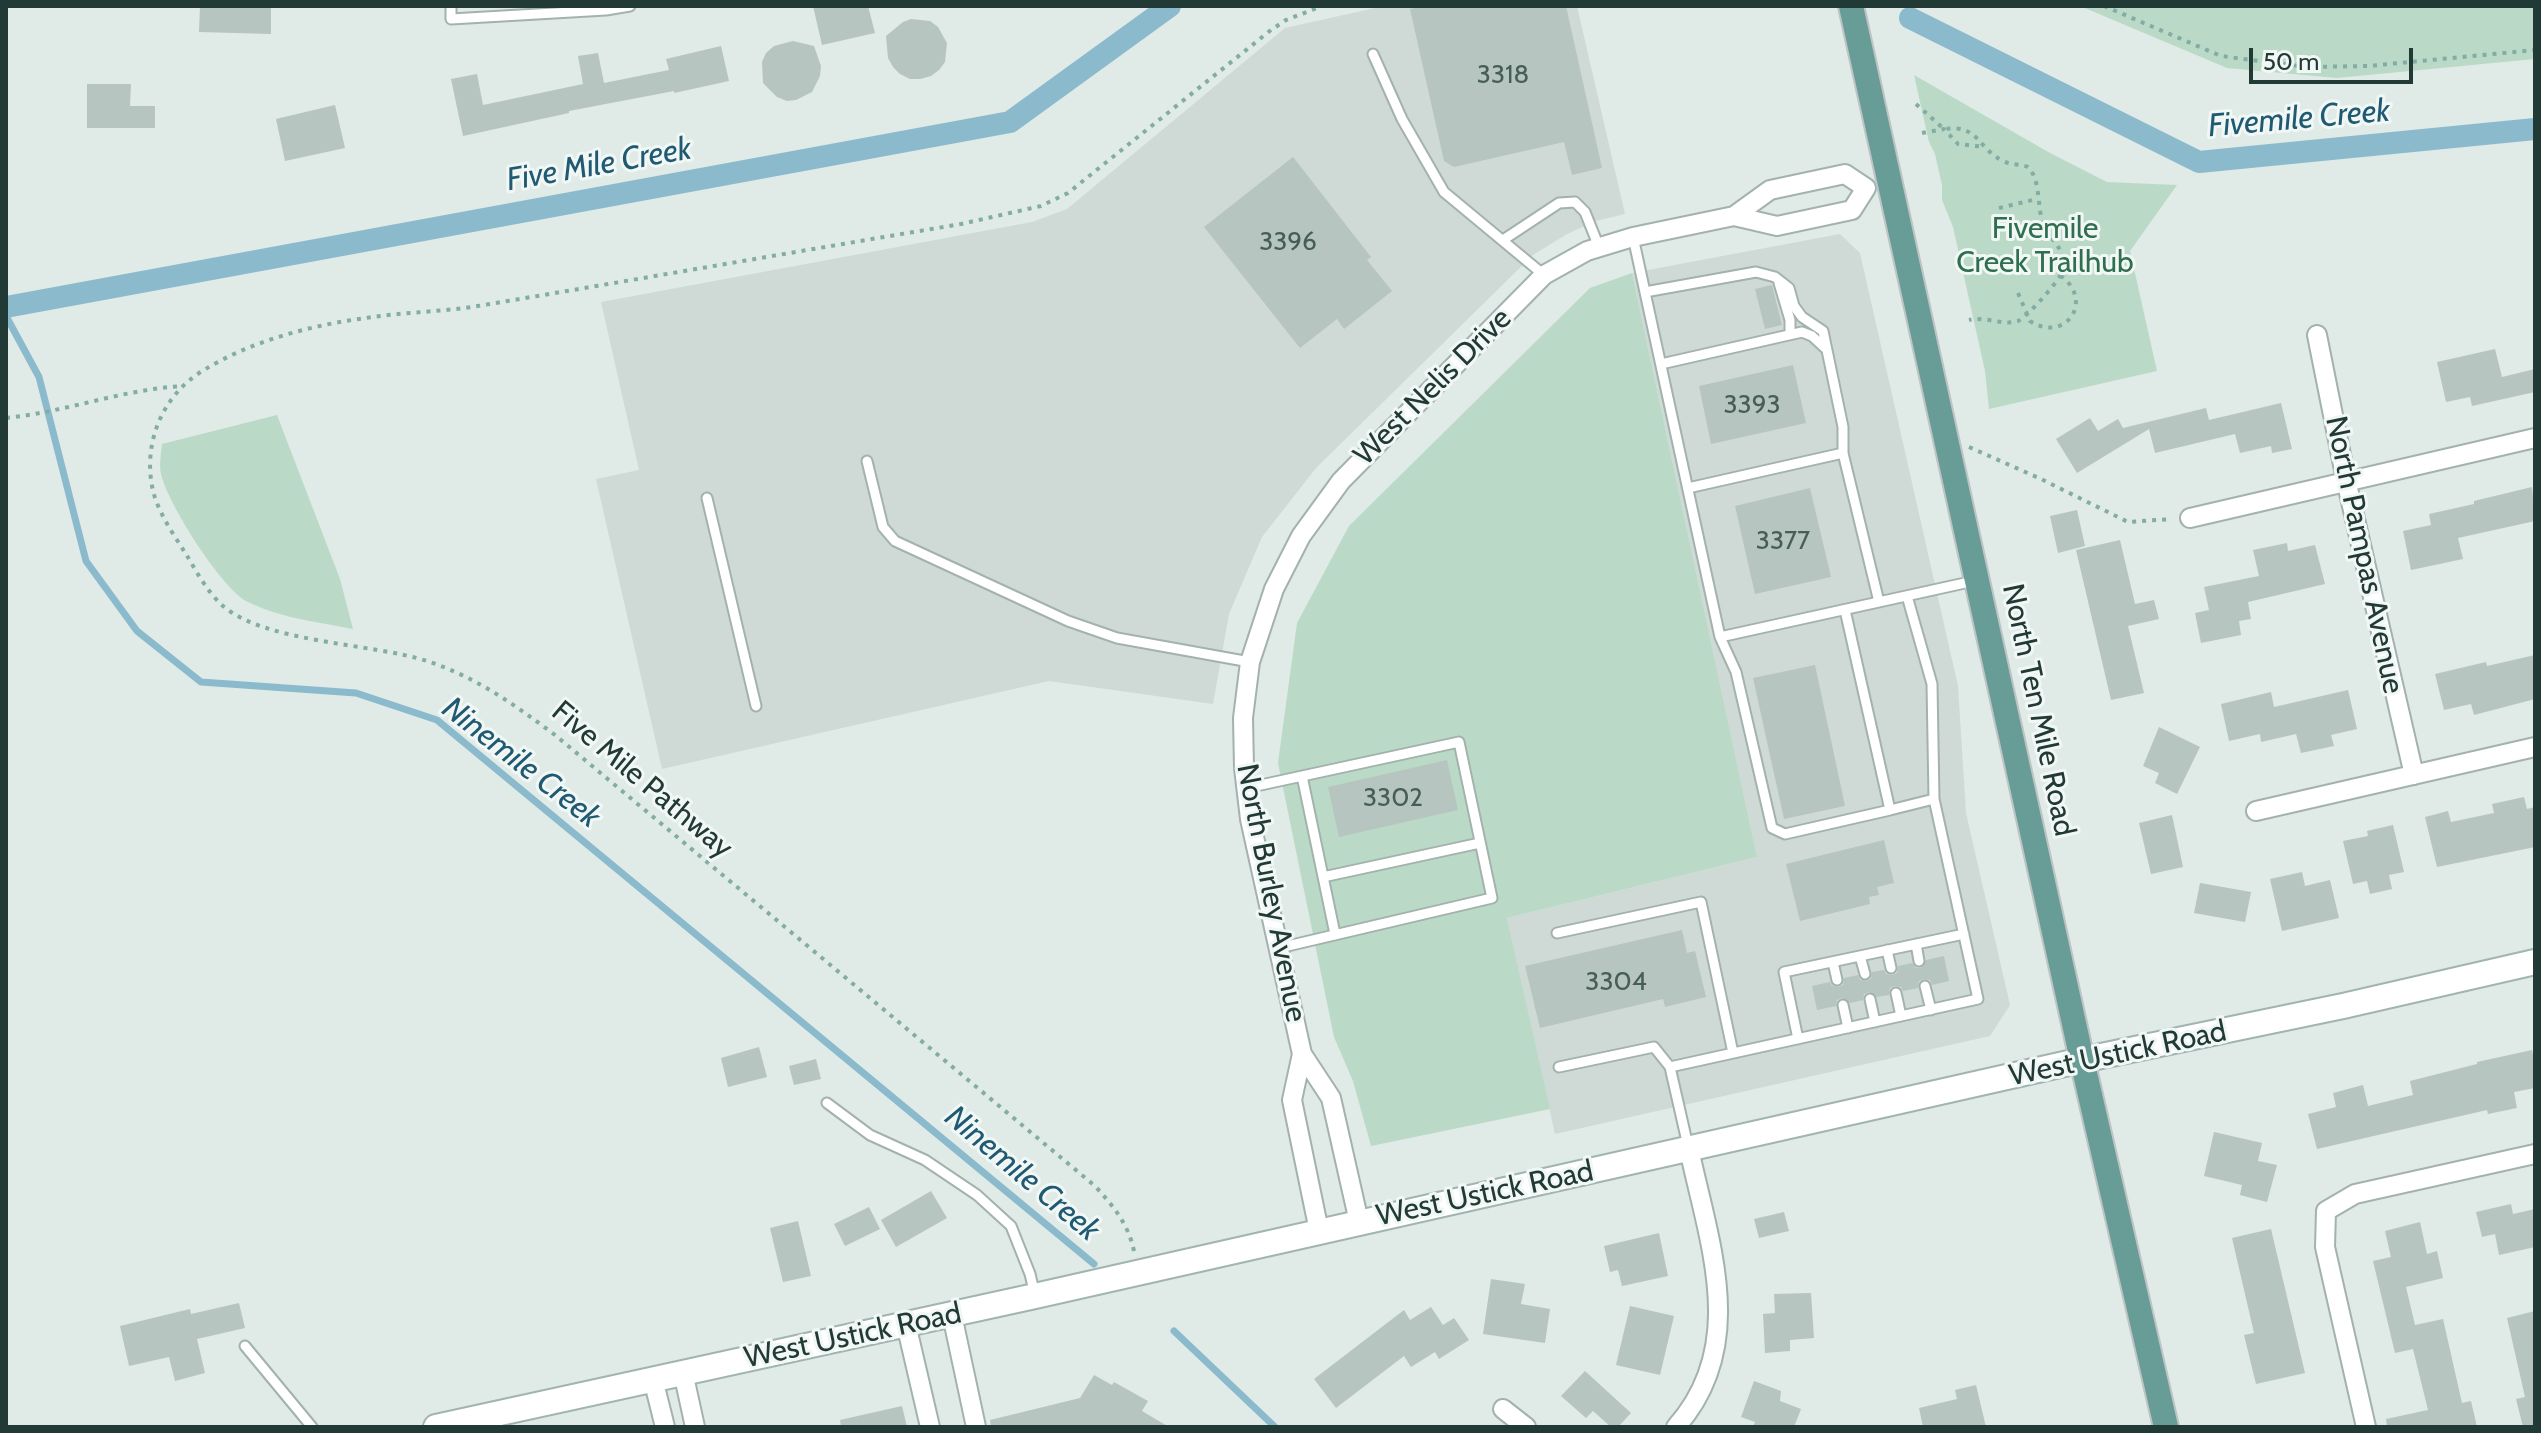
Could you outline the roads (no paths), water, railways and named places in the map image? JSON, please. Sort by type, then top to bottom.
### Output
[{"type":"main road","name":"North Ten Mile Road","points":[[1851,6],[1878,186],[1947,444],[2166,1427]]},
{"type":"main road","name":"West Ustick Road","points":[[436,1427],[2535,962]]},
{"type":"street","name":"West Nelis Drive","points":[[1247,685],[1250,662],[1274,589],[1301,536],[1341,481],[1544,275],[1599,247],[1734,216],[1770,190],[1845,174],[1878,186],[1852,210],[1777,226],[1734,216]]},
{"type":"street","name":"North Pampas Avenue","points":[[2317,335],[2346,480],[2414,775]]},
{"type":"street","points":[[2190,518],[2535,438]]},
{"type":"street","name":"North Burley Avenue","points":[[1247,685],[1243,718],[1250,819],[1302,1054],[1331,1098],[1359,1222]]},
{"type":"street","points":[[2256,811],[2535,747]]},
{"type":"street","name":"North Burley Avenue","points":[[1302,1054],[1292,1100],[1319,1231]]},
{"type":"street","points":[[1676,1427],[1687,1415],[1709,1374],[1719,1334],[1719,1290],[1689,1149]]},
{"type":"street","points":[[2366,1427],[2325,1247],[2326,1211],[2355,1194],[2535,1154]]},
{"type":"street","points":[[952,1315],[976,1427]]},
{"type":"street","points":[[906,1324],[930,1427]]},
{"type":"street","points":[[683,1372],[695,1427]]},
{"type":"street","points":[[653,1379],[665,1427]]},
{"type":"street","points":[[1503,1409],[1526,1427]]},
{"type":"lane","points":[[451,6],[451,19],[630,6]]},
{"type":"lane","points":[[1373,54],[1402,119],[1444,192],[1544,275]]},
{"type":"lane","points":[[1503,240],[1559,203],[1575,202],[1585,212],[1599,247]]},
{"type":"lane","points":[[1633,237],[1720,637],[1736,672],[1772,828],[1785,834],[1934,799]]},
{"type":"lane","points":[[1645,292],[1756,272],[1775,277],[1789,288],[1794,306],[1802,317],[1823,331],[1843,427],[1843,453],[1879,602]]},
{"type":"lane","points":[[1775,277],[1781,286],[1790,320],[1790,334]]},
{"type":"lane","points":[[1661,364],[1802,332],[1812,336],[1825,348]]},
{"type":"lane","points":[[1688,488],[1843,453]]},
{"type":"lane","points":[[867,461],[883,527],[895,541],[1068,621],[1117,638],[1250,662]]},
{"type":"lane","points":[[707,498],[756,706]]},
{"type":"lane","points":[[1720,637],[1977,581]]},
{"type":"lane","points":[[1670,1067],[1978,999],[1934,799],[1932,684],[1907,596]]},
{"type":"lane","points":[[1845,610],[1890,810]]},
{"type":"lane","points":[[1247,788],[1459,742],[1492,898],[1279,948]]},
{"type":"lane","points":[[1302,776],[1335,934]]},
{"type":"lane","points":[[1323,877],[1480,843]]},
{"type":"lane","points":[[1557,933],[1701,902],[1733,1053]]},
{"type":"lane","points":[[1798,1039],[1784,972],[1964,934]]},
{"type":"lane","points":[[1916,944],[1919,961]]},
{"type":"lane","points":[[1887,950],[1891,968]]},
{"type":"lane","points":[[1860,956],[1865,974]]},
{"type":"lane","points":[[1833,962],[1837,980]]},
{"type":"lane","points":[[1925,986],[1931,1010]]},
{"type":"lane","points":[[1896,993],[1901,1016]]},
{"type":"lane","points":[[1870,999],[1875,1022]]},
{"type":"lane","points":[[1843,1005],[1848,1028]]},
{"type":"lane","points":[[1559,1067],[1654,1047],[1670,1067],[1689,1149]]},
{"type":"lane","points":[[827,1103],[870,1135],[925,1160],[977,1195],[1011,1226],[1030,1274],[1035,1296]]},
{"type":"lane","points":[[245,1346],[312,1427]]},
{"type":"waterway","name":"Five Mile Creek","points":[[6,307],[1010,122],[1170,6]]},
{"type":"waterway","name":"Fivemile Creek","points":[[1910,18],[2199,162],[2535,129]]},
{"type":"waterway","name":"Ninemile Creek","points":[[6,316],[39,377],[86,561],[137,631],[201,682],[356,693],[437,720],[1094,1264]]},
{"type":"waterway","name":"Ninemile Creek","points":[[1174,1331],[1275,1427]]},
{"type":"park label","name":"Fivemile Creek Trailhub","points":[[2045,246]]}]
